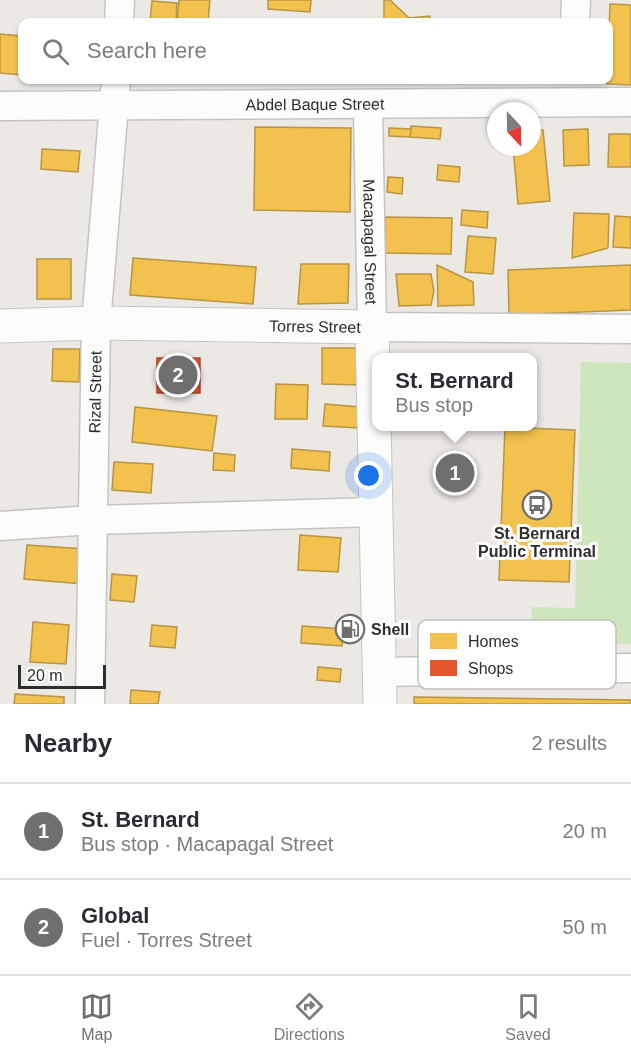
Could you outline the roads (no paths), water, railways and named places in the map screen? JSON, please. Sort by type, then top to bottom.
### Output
[{"type":"street","points":[[119,18],[120,0]]},
{"type":"street","points":[[575,18],[576,0]]},
{"type":"street","name":"Abdel Baque Street","points":[[0,106],[116,92],[368,106],[573,91],[631,102]]},
{"type":"street","name":"Rizal Street","points":[[90,704],[96,324],[116,92]]},
{"type":"street","name":"Macapagal Street","points":[[368,106],[373,353]]},
{"type":"street","name":"Torres Street","points":[[0,326],[96,324],[631,329]]},
{"type":"street","name":"Macapagal Street","points":[[374,431],[380,704]]},
{"type":"street","points":[[0,526],[93,520],[376,512]]},
{"type":"street","points":[[616,668],[631,668]]},
{"type":"street","points":[[380,672],[418,671]]},
{"type":"place","name":"Global","points":[[178,375]]},
{"type":"place","name":"St. Bernard","points":[[455,473]]},
{"type":"place","name":"St. Bernard Public Terminal","points":[[537,505]]},
{"type":"place","name":"Shell","points":[[350,629]]}]
